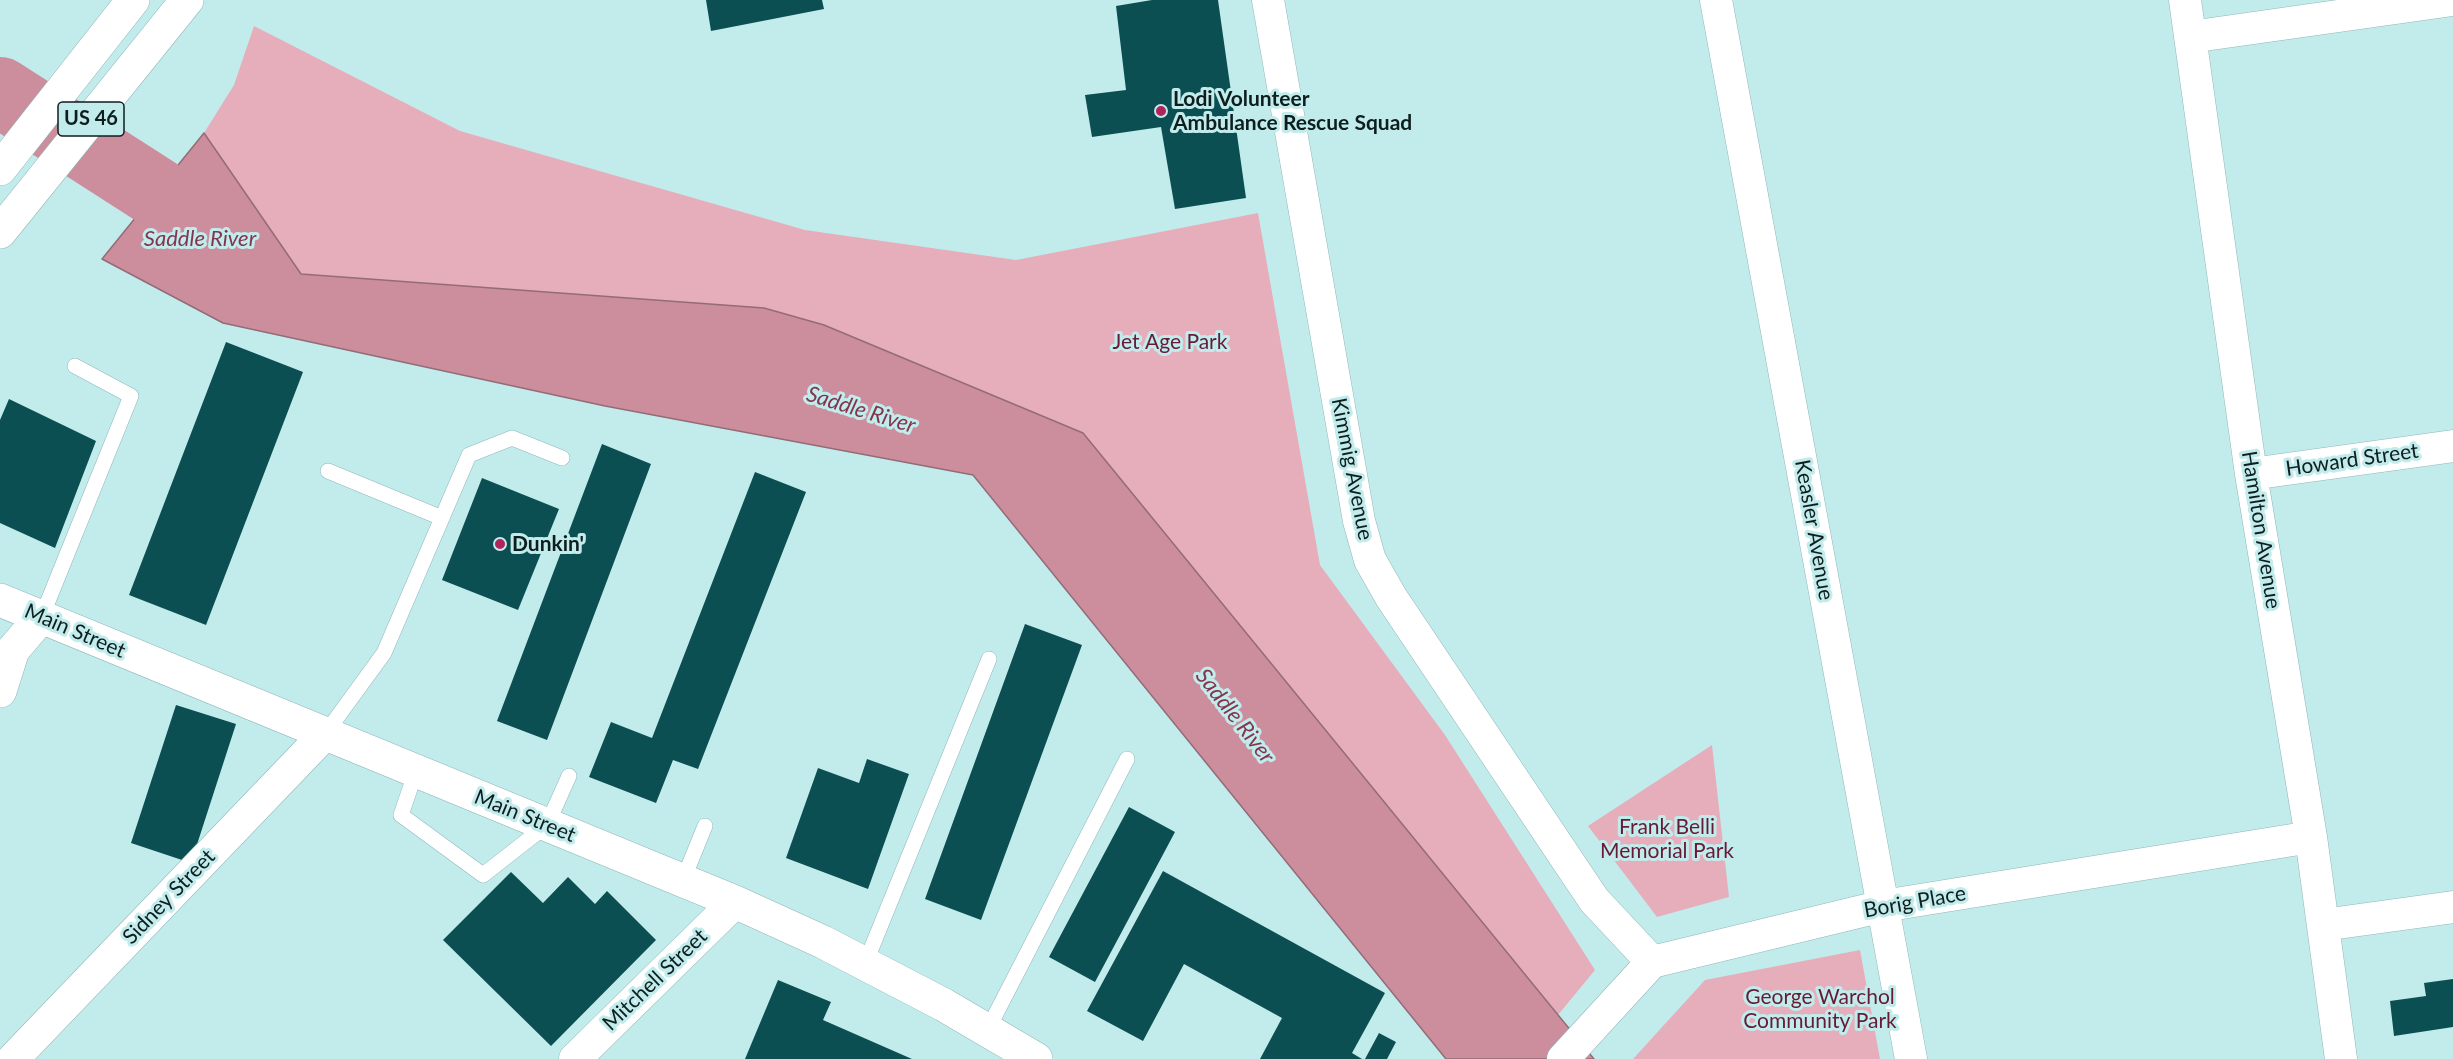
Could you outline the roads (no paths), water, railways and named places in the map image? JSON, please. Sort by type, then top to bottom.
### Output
[{"type":"main road","name":"US 46","points":[[0,231],[184,3]]},
{"type":"main road","name":"US 46","points":[[0,169],[129,4]]},
{"type":"main road","name":"Main Street","points":[[0,600],[735,902],[865,964],[1036,1059]]},
{"type":"main road","points":[[0,691],[7,653],[42,616]]},
{"type":"street","name":"Kimmig Avenue","points":[[1268,0],[1359,521],[1370,560],[1390,597],[1594,900],[1652,962]]},
{"type":"street","name":"Keasler Avenue","points":[[1716,0],[1911,1059]]},
{"type":"street","name":"Hamilton Avenue","points":[[2185,0],[2251,474],[2311,837],[2341,1059]]},
{"type":"street","points":[[2190,37],[2451,0]]},
{"type":"street","name":"Howard Street","points":[[2251,474],[2453,446]]},
{"type":"street","name":"Sidney Street","points":[[13,1059],[325,734]]},
{"type":"street","name":"Borig Place","points":[[1652,962],[1883,906],[2311,837]]},
{"type":"street","name":"Mitchell Street","points":[[575,1059],[735,902]]},
{"type":"street","points":[[2322,925],[2453,907]]},
{"type":"street","points":[[1563,1059],[1652,962]]},
{"type":"lane","points":[[42,616],[131,396],[75,366]]},
{"type":"lane","points":[[325,734],[384,653],[469,455],[512,438],[562,458]]},
{"type":"lane","points":[[328,471],[442,518]]},
{"type":"lane","points":[[865,964],[989,659]]},
{"type":"lane","points":[[987,1030],[1127,759]]},
{"type":"lane","points":[[416,771],[401,815],[483,875],[547,825],[569,776]]},
{"type":"lane","points":[[683,880],[705,826]]},
{"type":"water","name":"Saddle River","points":[[204,133],[301,274],[764,308],[824,325],[1083,433],[1594,1059],[1446,1059],[973,475],[605,406],[223,323],[102,259]]},
{"type":"waterway","name":"Saddle River","points":[[0,92],[156,192],[231,252]]},
{"type":"place","name":"Lodi Volunteer Ambulance Rescue Squad","points":[[1161,111]]},
{"type":"place","name":"Dunkin'","points":[[500,544]]},
{"type":"park label","name":"Jet Age Park","points":[[1170,342]]},
{"type":"park label","name":"Frank Belli Memorial Park","points":[[1667,839]]},
{"type":"park label","name":"George Warchol Community Park","points":[[1820,1009]]}]
